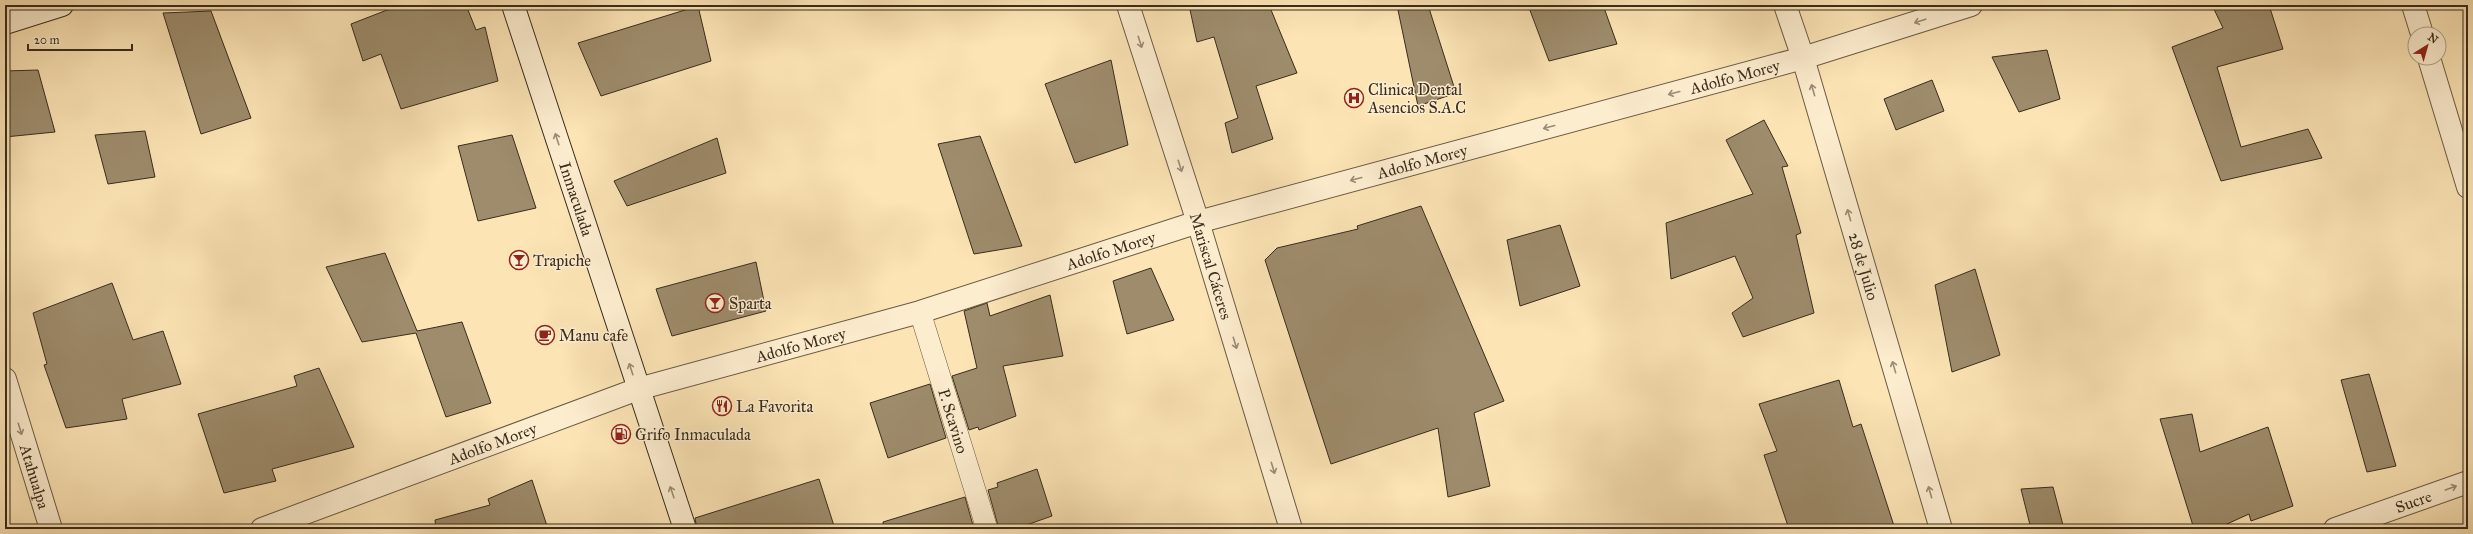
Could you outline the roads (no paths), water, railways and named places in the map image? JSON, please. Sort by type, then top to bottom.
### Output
[{"type":"street","points":[[5,23],[62,5]]},
{"type":"street","name":"Inmaculada","points":[[513,5],[685,529]]},
{"type":"street","name":"Mariscal Cáceres","points":[[1128,5],[1198,222],[1291,529]]},
{"type":"street","name":"28 de Julio","points":[[1785,5],[1803,58],[1941,529]]},
{"type":"street","name":"Adolfo Morey","points":[[262,529],[638,389],[920,312],[1198,222],[1803,58],[1971,5]]},
{"type":"street","points":[[2413,5],[2420,26]]},
{"type":"street","points":[[2431,66],[2468,187]]},
{"type":"street","name":"Atahualpa","points":[[5,379],[51,529]]},
{"type":"street","name":"Sucre","points":[[2335,529],[2468,482]]},
{"type":"lane","name":"P. Scavino","points":[[920,312],[987,529]]},
{"type":"place","name":"Clinica Dental Asencios S.A.C","points":[[1354,98]]},
{"type":"place","name":"Trapiche","points":[[519,260]]},
{"type":"place","name":"Sparta","points":[[715,303]]},
{"type":"place","name":"Manu cafe","points":[[545,335]]},
{"type":"place","name":"La Favorita","points":[[722,406]]},
{"type":"place","name":"Grifo Inmaculada","points":[[621,434]]}]
